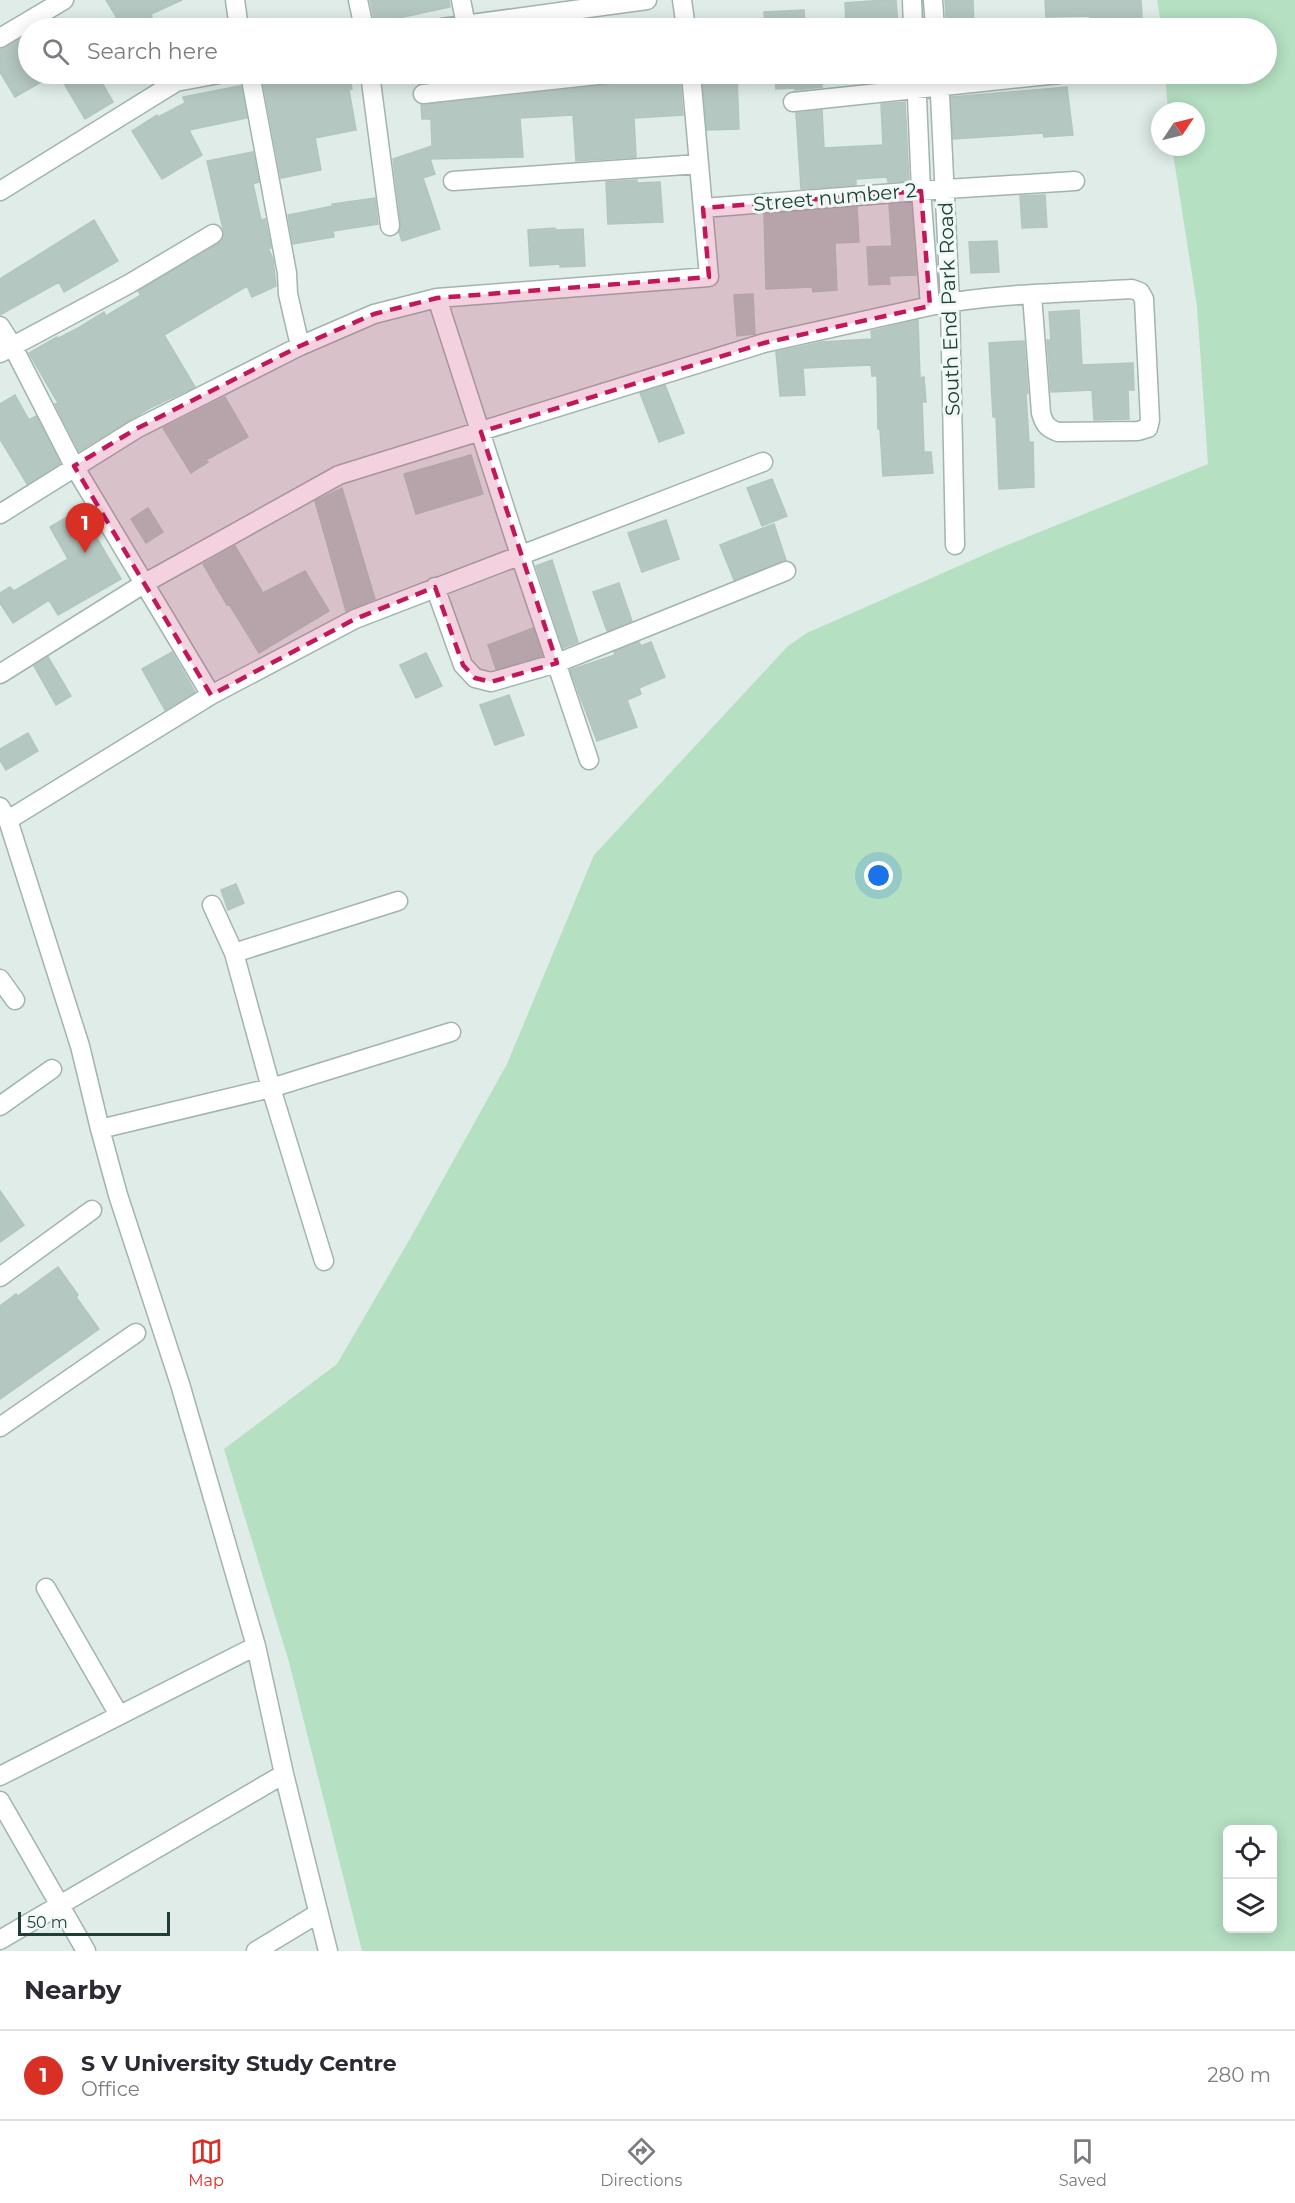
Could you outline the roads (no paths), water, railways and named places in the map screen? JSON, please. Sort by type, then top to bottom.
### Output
[{"type":"street","points":[[34,18],[64,0]]},
{"type":"street","points":[[235,0],[238,18]]},
{"type":"street","points":[[358,0],[362,18]]},
{"type":"street","points":[[461,0],[465,18]]},
{"type":"street","points":[[517,18],[647,0]]},
{"type":"street","points":[[682,0],[685,18]]},
{"type":"street","points":[[912,0],[913,18]]},
{"type":"street","points":[[933,0],[934,18]]},
{"type":"street","points":[[0,38],[18,27]]},
{"type":"street","points":[[0,191],[173,84]]},
{"type":"street","points":[[252,84],[287,273],[288,294],[300,346]]},
{"type":"street","points":[[371,84],[390,226]]},
{"type":"street","points":[[423,94],[515,84]]},
{"type":"street","points":[[0,514],[136,429],[300,346],[374,314],[437,298],[709,278],[692,84]]},
{"type":"street","points":[[793,102],[898,84]]},
{"type":"street","name":"South End Park Road","points":[[916,84],[921,191],[930,306]]},
{"type":"street","name":"South End Park Road","points":[[939,84],[950,302],[955,545]]},
{"type":"street","points":[[453,181],[699,165]]},
{"type":"street","name":"Street number 2","points":[[703,208],[1075,181]]},
{"type":"street","points":[[6,349],[129,284],[213,234]]},
{"type":"street","points":[[0,674],[145,583],[339,475],[764,343],[930,306],[950,302],[1032,295],[1132,289],[1140,292],[1144,299],[1150,420],[1148,428],[1138,431],[1058,432],[1048,429],[1041,413],[1032,295]]},
{"type":"street","points":[[437,298],[589,760]]},
{"type":"street","points":[[0,326],[6,349],[211,695]]},
{"type":"street","points":[[328,1951],[317,1914],[256,1646],[176,1372],[118,1195],[80,1046],[4,813],[211,695],[355,619],[763,462]]},
{"type":"street","points":[[435,587],[464,664],[475,678],[490,682],[557,663],[786,571]]},
{"type":"street","points":[[234,953],[398,901]]},
{"type":"street","points":[[212,904],[234,953],[271,1088],[324,1261]]},
{"type":"street","points":[[0,979],[15,1000]]},
{"type":"street","points":[[100,1130],[271,1088],[451,1032]]},
{"type":"street","points":[[0,1106],[52,1069]]},
{"type":"street","points":[[0,1277],[92,1210]]},
{"type":"street","points":[[0,1427],[135,1333]]},
{"type":"street","points":[[46,1588],[119,1716]]},
{"type":"street","points":[[0,1776],[256,1646]]},
{"type":"street","points":[[0,1940],[284,1774]]},
{"type":"street","points":[[0,1801],[86,1951]]},
{"type":"street","points":[[256,1951],[317,1914]]},
{"type":"place","name":"S V University Study Centre","points":[[85,553]]}]
